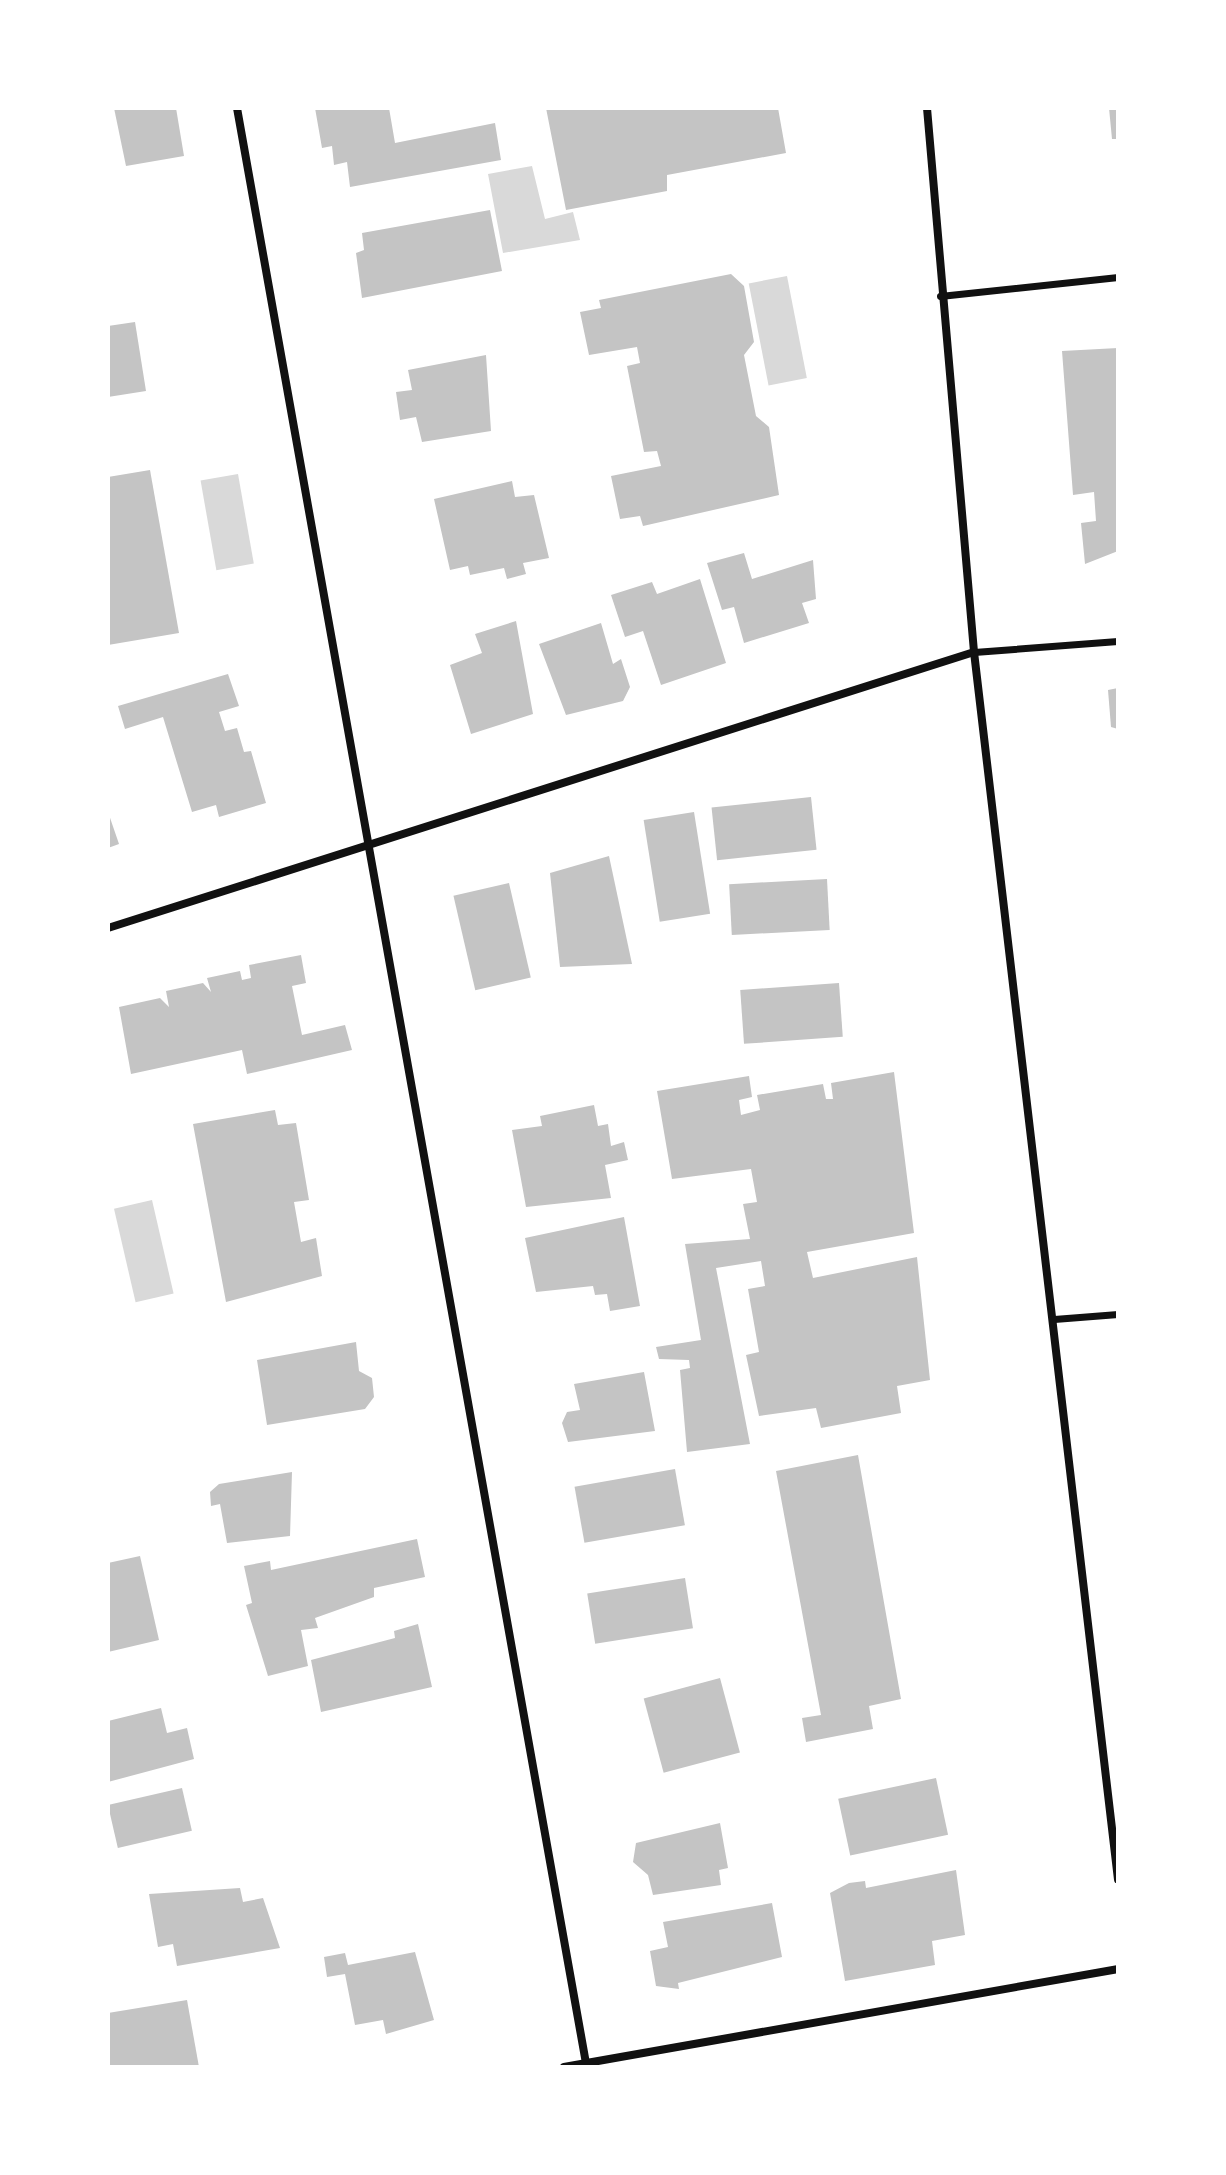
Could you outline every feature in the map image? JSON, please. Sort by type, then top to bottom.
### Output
[{"type":"street","points":[[237,108],[365,843],[586,2063]]},
{"type":"street","points":[[927,108],[940,296],[974,652],[1118,1880]]},
{"type":"street","points":[[940,296],[1118,277]]},
{"type":"street","points":[[108,928],[365,843],[974,652],[1118,641]]},
{"type":"street","points":[[1054,1319],[1118,1314]]},
{"type":"street","points":[[564,2067],[1118,1969]]},
{"type":"shaded area","points":[[532,166],[545,219],[573,212],[580,240],[503,253],[488,174]]},
{"type":"shaded area","points":[[787,276],[807,378],[769,386],[749,283]]},
{"type":"shaded area","points":[[238,474],[254,564],[216,570],[201,481]]},
{"type":"shaded area","points":[[152,1200],[174,1294],[136,1302],[114,1209]]},
{"type":"building","points":[[114,108],[176,108],[184,156],[126,166]]},
{"type":"building","points":[[315,108],[389,108],[395,143],[495,123],[501,160],[350,187],[347,162],[334,165],[332,146],[322,148]]},
{"type":"building","points":[[546,108],[778,108],[786,153],[667,175],[667,191],[566,210]]},
{"type":"building","points":[[1109,108],[1118,108],[1118,139],[1112,139]]},
{"type":"building","points":[[490,210],[502,271],[362,298],[356,253],[364,250],[362,233]]},
{"type":"building","points":[[731,274],[744,286],[754,342],[744,355],[756,416],[769,427],[779,495],[643,526],[640,516],[620,519],[611,476],[661,466],[657,451],[644,452],[627,366],[640,363],[637,347],[589,355],[580,312],[601,308],[599,300]]},
{"type":"building","points":[[135,322],[146,391],[108,397],[108,326]]},
{"type":"building","points":[[1118,348],[1118,551],[1085,564],[1081,523],[1096,521],[1094,492],[1073,495],[1062,351]]},
{"type":"building","points":[[486,355],[491,431],[422,442],[416,417],[400,420],[396,392],[412,390],[408,370]]},
{"type":"building","points":[[150,470],[179,633],[108,645],[108,477]]},
{"type":"building","points":[[512,481],[515,497],[534,495],[549,558],[523,563],[526,574],[507,579],[504,568],[470,575],[468,566],[450,570],[434,499]]},
{"type":"building","points":[[744,553],[752,579],[813,560],[816,599],[802,603],[809,623],[744,643],[734,607],[722,610],[707,563]]},
{"type":"building","points":[[700,579],[726,663],[661,685],[643,631],[625,637],[611,595],[652,582],[657,594]]},
{"type":"building","points":[[516,621],[533,714],[471,734],[450,665],[482,653],[475,634]]},
{"type":"building","points":[[601,623],[613,664],[621,659],[630,687],[623,701],[566,715],[539,644]]},
{"type":"building","points":[[228,674],[239,706],[219,712],[225,731],[237,728],[244,752],[251,751],[266,803],[219,817],[216,805],[192,812],[163,717],[125,729],[118,706]]},
{"type":"building","points":[[1118,688],[1118,729],[1111,727],[1108,690]]},
{"type":"building","points":[[811,797],[817,850],[717,860],[712,807]]},
{"type":"building","points":[[108,812],[119,844],[108,848]]},
{"type":"building","points":[[694,812],[710,914],[660,922],[644,820]]},
{"type":"building","points":[[609,856],[632,964],[560,967],[550,873]]},
{"type":"building","points":[[827,879],[830,930],[732,935],[729,884]]},
{"type":"building","points":[[509,883],[531,978],[475,990],[453,896]]},
{"type":"building","points":[[301,955],[306,983],[292,986],[302,1035],[345,1025],[352,1050],[247,1074],[242,1050],[131,1074],[119,1007],[160,998],[169,1007],[166,991],[203,983],[211,992],[207,978],[240,971],[242,980],[251,978],[249,965]]},
{"type":"building","points":[[839,983],[843,1037],[744,1044],[740,990]]},
{"type":"building","points":[[894,1072],[914,1233],[807,1252],[813,1278],[917,1257],[930,1380],[897,1386],[901,1413],[821,1428],[816,1408],[759,1416],[746,1355],[759,1352],[748,1289],[765,1286],[761,1261],[716,1268],[750,1444],[687,1452],[680,1370],[690,1368],[689,1360],[659,1359],[656,1347],[701,1340],[685,1244],[750,1239],[743,1204],[757,1202],[751,1169],[672,1179],[657,1091],[749,1076],[752,1097],[739,1100],[741,1115],[760,1110],[757,1095],[823,1084],[826,1099],[833,1099],[831,1083]]},
{"type":"building","points":[[594,1105],[598,1126],[608,1124],[611,1146],[624,1142],[628,1160],[605,1165],[611,1198],[526,1207],[512,1130],[542,1126],[540,1116]]},
{"type":"building","points":[[275,1110],[278,1125],[296,1123],[309,1200],[294,1202],[301,1242],[316,1238],[322,1276],[226,1302],[193,1124]]},
{"type":"building","points":[[624,1217],[640,1306],[610,1311],[607,1294],[595,1295],[593,1286],[536,1292],[525,1238]]},
{"type":"building","points":[[356,1342],[359,1371],[372,1378],[374,1397],[365,1409],[267,1425],[257,1360]]},
{"type":"building","points":[[644,1372],[655,1431],[568,1442],[562,1423],[567,1412],[580,1410],[574,1384]]},
{"type":"building","points":[[858,1455],[901,1699],[869,1706],[873,1729],[806,1742],[802,1718],[821,1715],[776,1471]]},
{"type":"building","points":[[675,1469],[685,1525],[584,1543],[575,1487]]},
{"type":"building","points":[[292,1472],[290,1536],[227,1543],[220,1504],[211,1506],[210,1492],[219,1484]]},
{"type":"building","points":[[417,1539],[425,1577],[374,1588],[374,1597],[315,1618],[318,1628],[301,1630],[308,1666],[268,1676],[246,1605],[252,1603],[244,1566],[270,1561],[271,1570]]},
{"type":"building","points":[[140,1556],[159,1640],[108,1652],[108,1563]]},
{"type":"building","points":[[685,1578],[693,1628],[595,1644],[587,1593]]},
{"type":"building","points":[[418,1624],[432,1687],[321,1712],[311,1660],[395,1638],[394,1631]]},
{"type":"building","points":[[720,1678],[740,1752],[664,1773],[644,1698]]},
{"type":"building","points":[[161,1708],[167,1733],[187,1728],[194,1759],[108,1782],[108,1721]]},
{"type":"building","points":[[936,1778],[948,1835],[850,1856],[838,1799]]},
{"type":"building","points":[[182,1788],[192,1831],[118,1848],[108,1805]]},
{"type":"building","points":[[720,1823],[728,1868],[719,1870],[721,1885],[653,1895],[648,1875],[633,1862],[636,1843]]},
{"type":"building","points":[[956,1870],[965,1935],[932,1941],[935,1965],[845,1981],[830,1893],[849,1883],[865,1881],[866,1888]]},
{"type":"building","points":[[240,1888],[243,1902],[263,1898],[280,1948],[177,1966],[173,1944],[158,1947],[149,1894]]},
{"type":"building","points":[[772,1903],[782,1957],[678,1983],[679,1989],[656,1986],[650,1951],[668,1947],[663,1922]]},
{"type":"building","points":[[415,1952],[434,2020],[386,2034],[383,2020],[355,2025],[345,1974],[327,1977],[324,1957],[345,1953],[348,1965]]},
{"type":"building","points":[[187,2000],[199,2067],[108,2067],[108,2013]]}]
